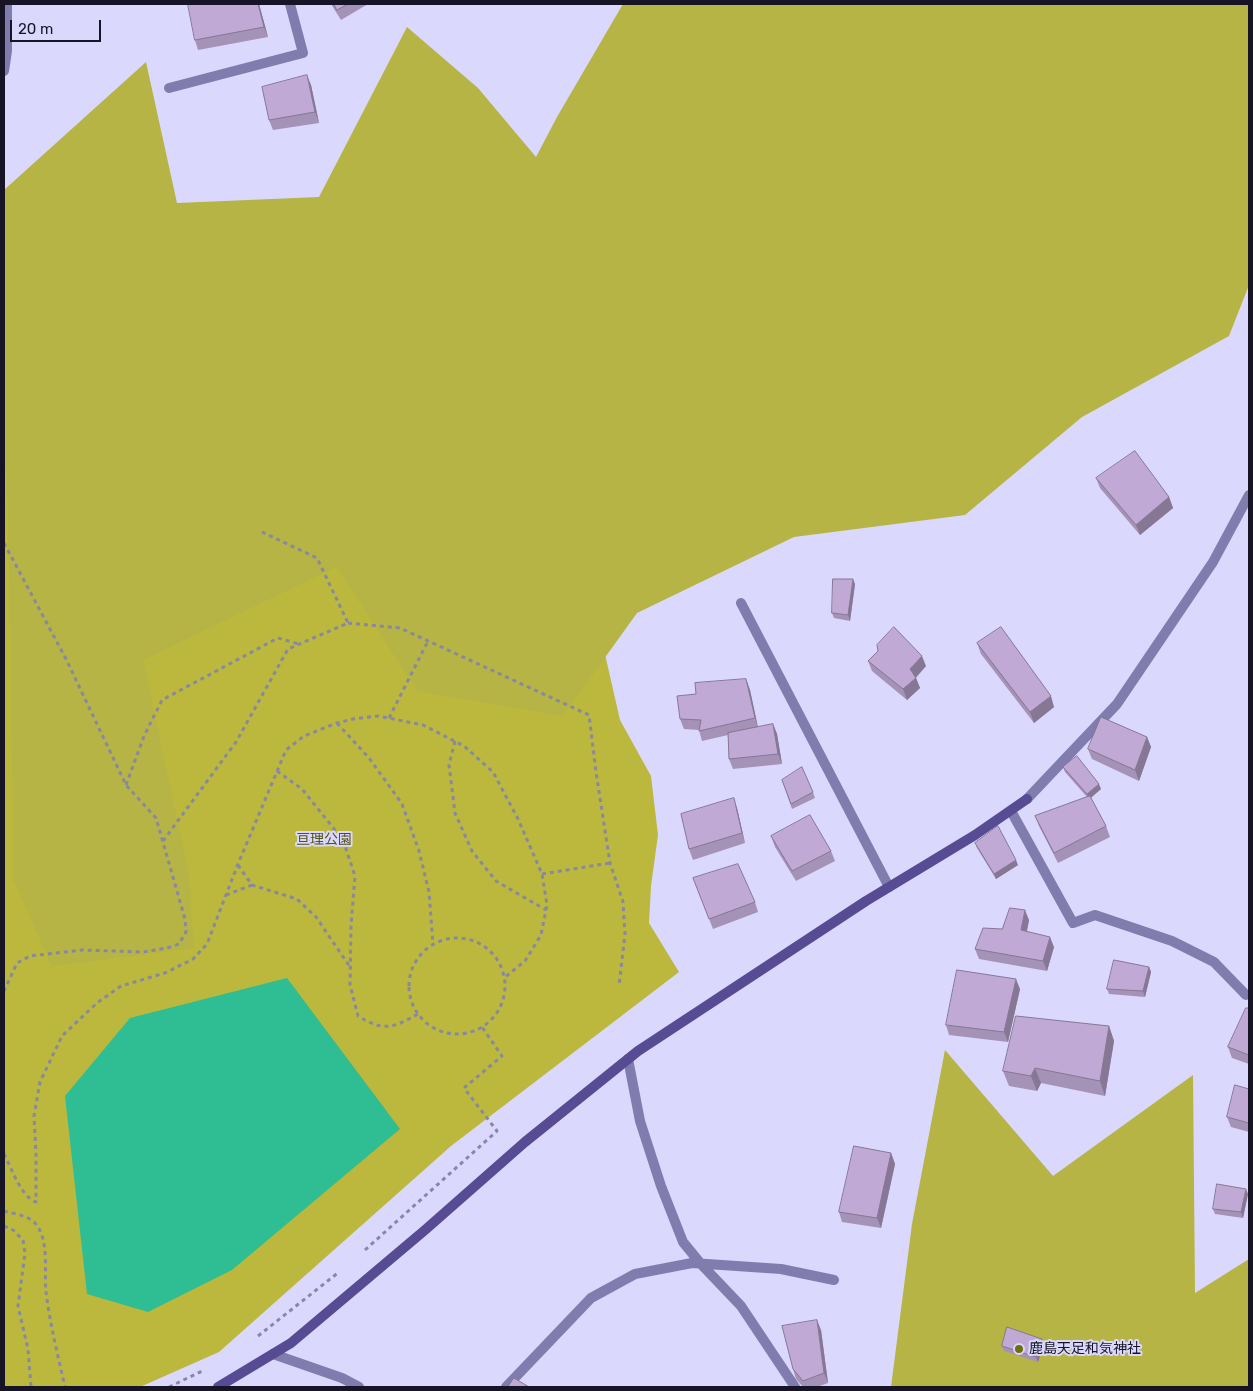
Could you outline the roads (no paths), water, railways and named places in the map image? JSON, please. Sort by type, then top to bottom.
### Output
[{"type":"street","points":[[4,70],[7,51],[7,4]]},
{"type":"street","points":[[169,88],[303,53],[290,4]]},
{"type":"street","points":[[218,1387],[291,1343],[425,1230],[525,1142],[628,1059],[743,980],[975,835],[1027,799],[1116,704],[1213,562],[1249,495]]},
{"type":"street","points":[[741,603],[889,887]]},
{"type":"street","points":[[1010,810],[1073,923],[1096,914],[1172,941],[1214,962],[1246,995]]},
{"type":"street","points":[[628,1059],[640,1121],[661,1186],[684,1242],[700,1264],[741,1306],[795,1387]]},
{"type":"street","points":[[506,1387],[591,1298],[635,1274],[692,1263],[781,1269],[834,1280]]},
{"type":"street","points":[[273,1354],[342,1378],[360,1387]]},
{"type":"place","name":"鹿島天足和気神社","points":[[1019,1349]]},
{"type":"park label","name":"亘理公園","points":[[324,840]]}]
